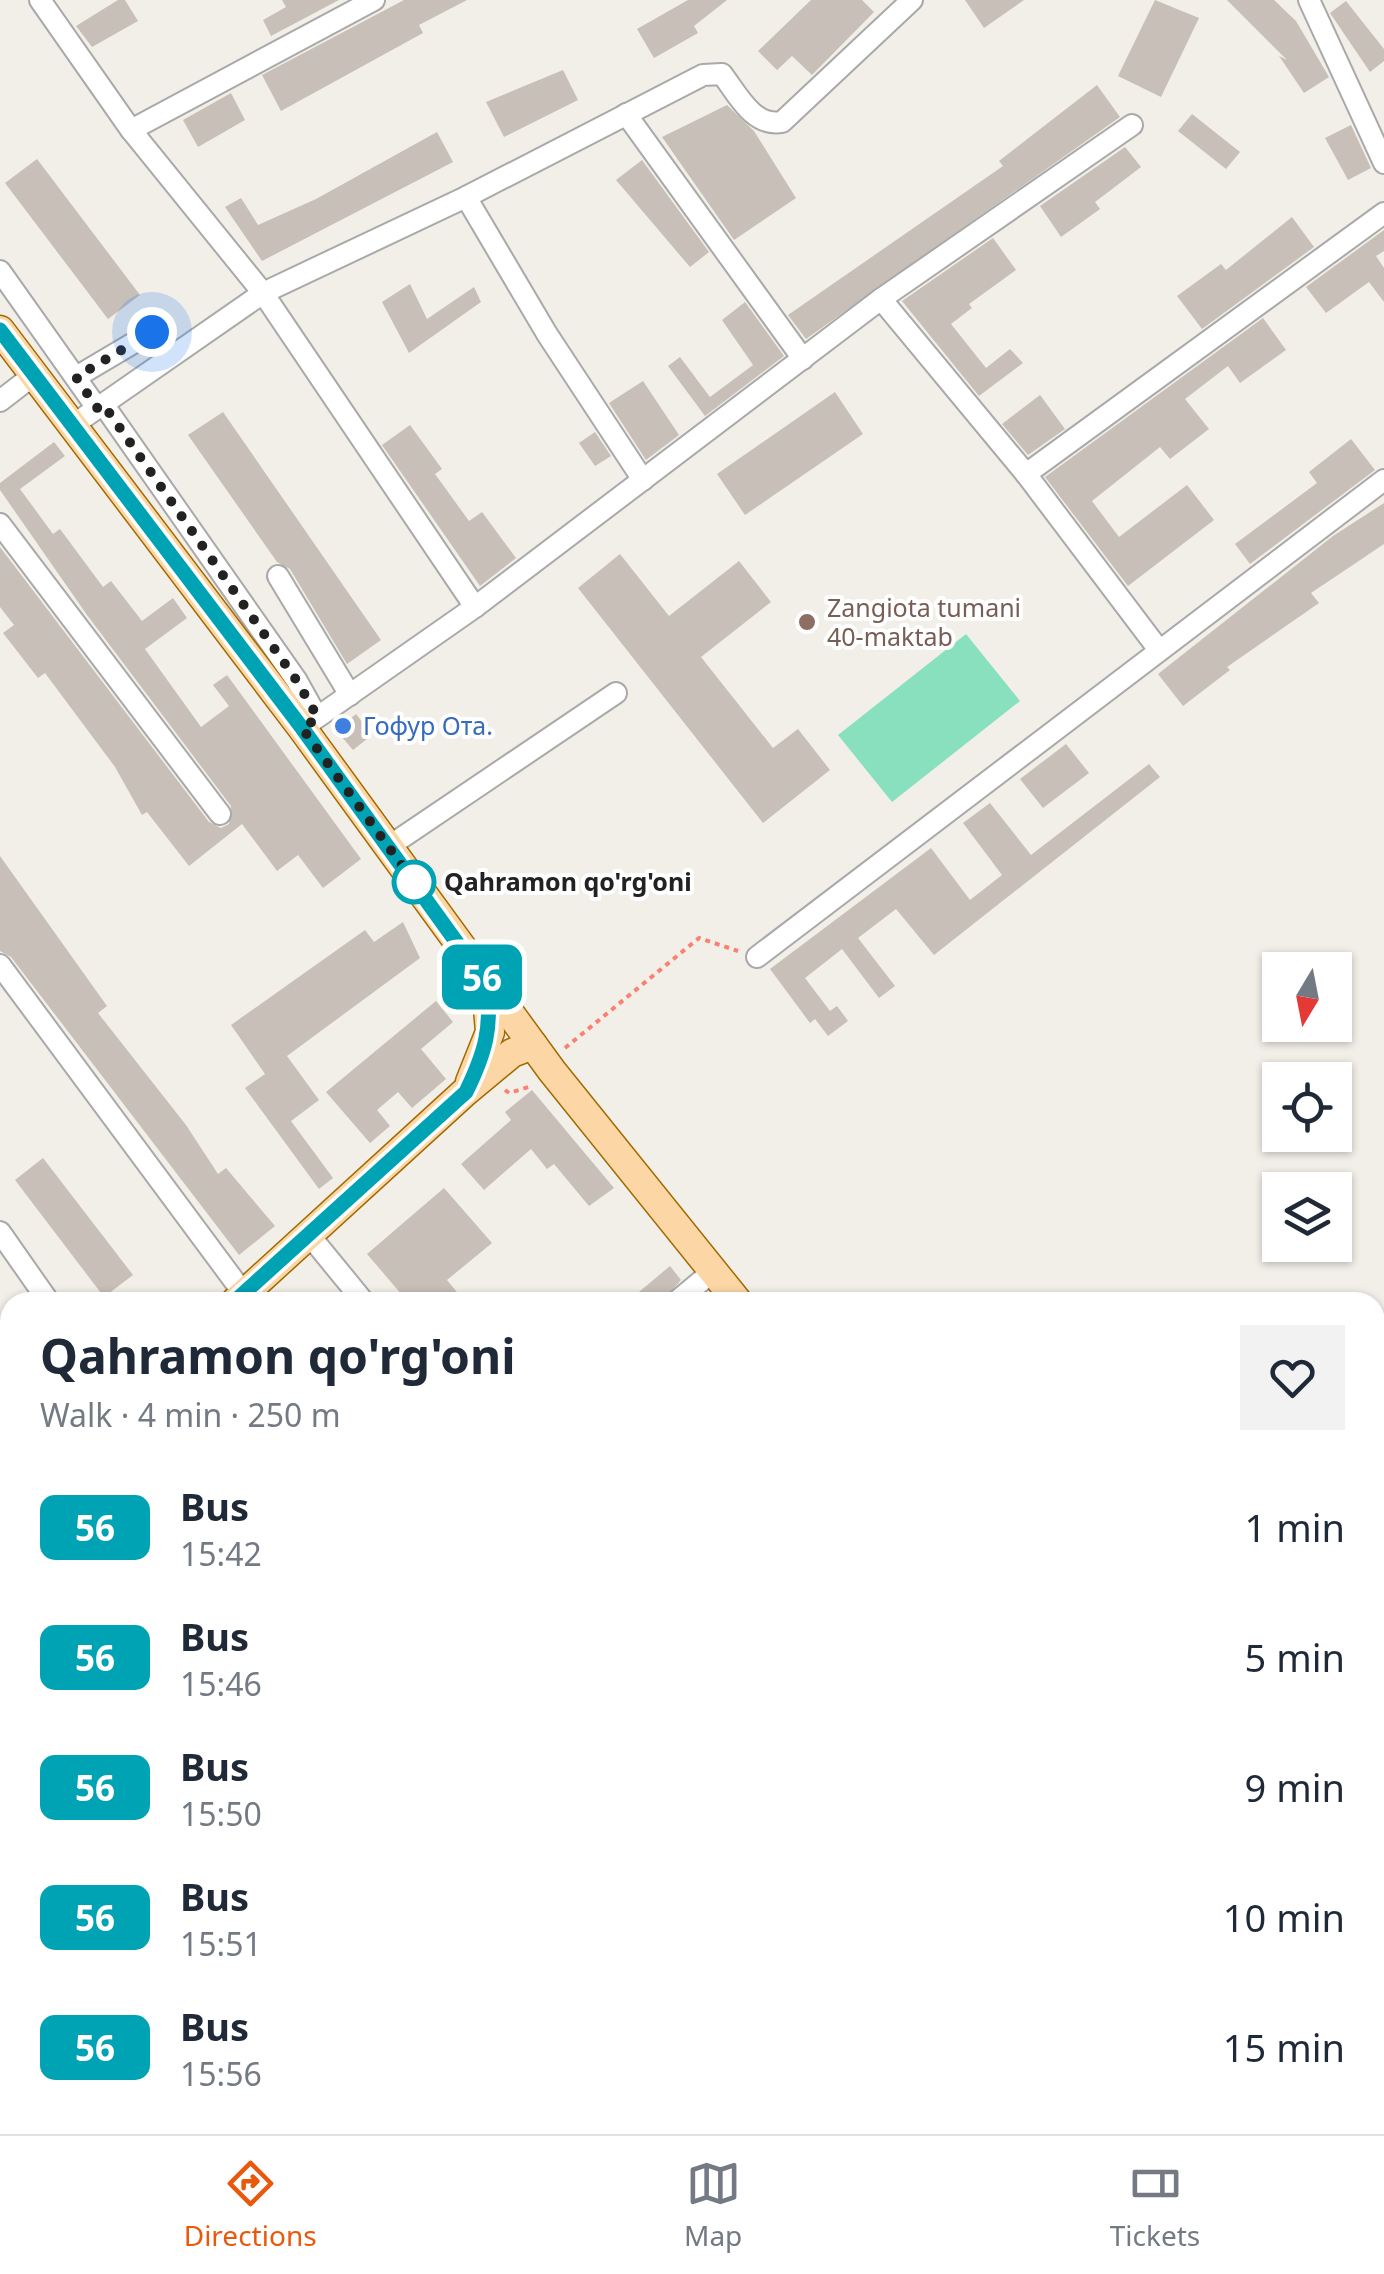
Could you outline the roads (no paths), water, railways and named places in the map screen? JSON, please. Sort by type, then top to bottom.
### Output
[{"type":"main road","points":[[0,330],[310,723],[388,846],[486,983],[729,1292]]},
{"type":"main road","points":[[466,1092],[488,1045],[491,1014],[486,983]]},
{"type":"main road","points":[[246,1292],[310,1236],[335,1206],[466,1092],[512,1053],[534,1045]]},
{"type":"main road","points":[[310,1236],[346,1217],[522,1064],[534,1045]]},
{"type":"street","points":[[40,0],[132,130],[263,293],[475,607]]},
{"type":"street","points":[[132,130],[374,0]]},
{"type":"street","points":[[73,425],[263,293],[466,197],[712,72],[722,74],[758,120],[768,124],[782,122],[912,0]]},
{"type":"street","points":[[1314,1],[1384,162]]},
{"type":"street","points":[[626,114],[803,358]]},
{"type":"street","points":[[0,272],[297,681],[310,723],[475,607],[882,300],[1132,126]]},
{"type":"street","points":[[466,197],[547,334],[643,480]]},
{"type":"street","points":[[1026,474],[1384,212]]},
{"type":"street","points":[[882,300],[1026,474],[1158,650]]},
{"type":"street","points":[[76,377],[152,332]]},
{"type":"street","points":[[0,401],[34,374]]},
{"type":"street","points":[[757,957],[1384,480]]},
{"type":"street","points":[[0,524],[220,814]]},
{"type":"street","points":[[278,576],[350,695]]},
{"type":"street","points":[[388,846],[616,692]]},
{"type":"street","points":[[0,964],[235,1292]]},
{"type":"street","points":[[0,1232],[42,1292]]},
{"type":"street","points":[[310,1236],[356,1292]]},
{"type":"street","points":[[688,1292],[712,1272]]},
{"type":"place","name":"Zangiota tumani 40-maktab","points":[[807,622]]},
{"type":"place","name":"Гофур Ота.","points":[[343,726]]},
{"type":"place","name":"Qahramon qo'rg'oni","points":[[414,882]]}]
